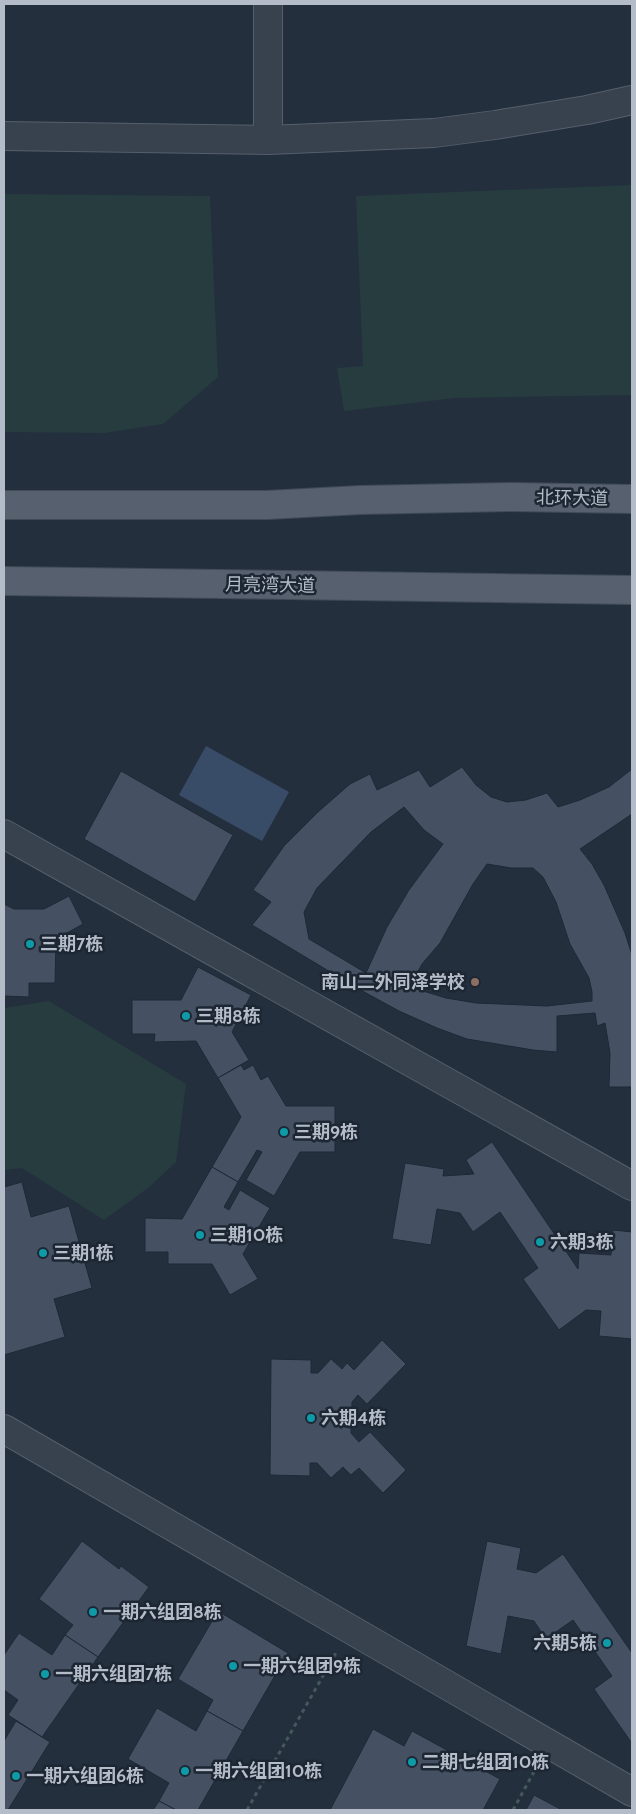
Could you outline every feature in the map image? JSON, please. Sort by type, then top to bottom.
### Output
[{"type":"main road","points":[[4,505],[267,505],[360,500],[512,497],[632,483]]},
{"type":"main road","name":"北环大道","points":[[512,497],[632,499]]},
{"type":"main road","name":"月亮湾大道","points":[[4,581],[537,590]]},
{"type":"main road","points":[[537,590],[632,590]]},
{"type":"main road","points":[[537,590],[632,605]]},
{"type":"street","points":[[268,4],[268,140]]},
{"type":"street","points":[[4,136],[268,140],[434,133],[505,124],[632,100]]},
{"type":"street","points":[[4,834],[632,1186]]},
{"type":"street","points":[[4,1429],[632,1792]]},
{"type":"path","points":[[247,1810],[350,1629]]},
{"type":"path","points":[[513,1810],[549,1743]]},
{"type":"green space","points":[[632,185],[632,395],[455,398],[344,411],[337,368],[363,366],[356,196]]},
{"type":"green space","points":[[4,194],[210,196],[218,377],[163,424],[104,433],[4,432]]},
{"type":"green space","points":[[49,1001],[186,1084],[176,1162],[148,1188],[104,1220],[22,1168],[4,1170],[4,1008]]},
{"type":"water","points":[[206,746],[289,792],[262,841],[179,795]]},
{"type":"building","points":[[462,767],[476,785],[491,797],[507,802],[526,800],[547,793],[558,807],[580,800],[609,787],[632,769],[632,814],[580,849],[592,864],[604,885],[625,933],[632,955],[632,1087],[609,1087],[610,1053],[605,1023],[597,1026],[595,1013],[557,1016],[557,1052],[467,1039],[399,1011],[252,925],[271,902],[253,890],[284,846],[318,812],[350,784],[370,774],[377,790],[419,770],[430,787]],"holes":[[[404,807],[424,830],[443,844],[409,890],[387,927],[366,973],[309,939],[304,912],[317,888],[371,832]],[[487,864],[511,868],[533,868],[543,877],[556,902],[570,944],[589,978],[592,1001],[547,1006],[476,1003],[446,998],[410,987],[422,964],[440,943],[473,884]]]},
{"type":"building","points":[[121,771],[233,835],[195,902],[84,839]]},
{"type":"building","name":"三期7栋","points":[[69,896],[83,924],[56,939],[55,983],[29,983],[29,997],[4,996],[4,904],[14,909],[44,909]]},
{"type":"building","name":"三期8栋","points":[[198,967],[251,995],[232,1032],[249,1060],[218,1078],[196,1041],[154,1042],[155,1034],[132,1034],[132,1000],[181,1000]]},
{"type":"building","name":"三期9栋","points":[[241,1065],[244,1070],[253,1065],[261,1080],[268,1076],[286,1106],[335,1106],[335,1152],[300,1152],[274,1196],[246,1180],[262,1152],[257,1150],[238,1182],[212,1167],[241,1117],[218,1078]]},
{"type":"building","name":"六期3栋","points":[[492,1142],[578,1269],[579,1253],[611,1255],[613,1230],[632,1232],[632,1339],[599,1336],[601,1311],[586,1310],[559,1330],[523,1279],[538,1268],[500,1212],[473,1232],[460,1213],[437,1209],[431,1245],[392,1239],[405,1163],[444,1169],[443,1176],[474,1174],[466,1160]]},
{"type":"building","name":"三期10栋","points":[[212,1167],[238,1182],[224,1207],[229,1210],[240,1190],[270,1208],[243,1254],[258,1279],[230,1295],[212,1264],[168,1264],[168,1252],[145,1252],[145,1218],[182,1219]]},
{"type":"building","name":"三期1栋","points":[[22,1182],[31,1217],[69,1206],[92,1288],[54,1299],[65,1337],[4,1355],[4,1187]]},
{"type":"building","name":"六期4栋","points":[[382,1340],[406,1364],[367,1404],[358,1395],[352,1402],[351,1433],[359,1442],[370,1432],[406,1470],[383,1493],[359,1468],[351,1475],[343,1467],[331,1478],[317,1463],[310,1463],[310,1476],[270,1475],[271,1359],[311,1360],[311,1373],[318,1373],[331,1359],[342,1369],[347,1363],[354,1370]]},
{"type":"building","name":"一期六组团8栋","points":[[82,1541],[119,1569],[121,1566],[149,1587],[98,1657],[65,1635],[73,1625],[39,1599]]},
{"type":"building","name":"六期5栋","points":[[487,1541],[521,1548],[517,1569],[536,1573],[563,1554],[632,1653],[631,1742],[594,1689],[612,1676],[573,1620],[546,1639],[534,1621],[508,1616],[501,1654],[466,1646]]},
{"type":"building","name":"一期六组团9栋","points":[[218,1611],[288,1653],[243,1731],[207,1711],[213,1700],[178,1679]]},
{"type":"building","name":"一期六组团7栋","points":[[19,1633],[52,1655],[65,1635],[98,1657],[42,1737],[8,1715],[18,1700],[4,1690],[4,1655]]},
{"type":"building","name":"一期六组团10栋","points":[[157,1708],[196,1731],[207,1711],[243,1731],[198,1810],[176,1810],[159,1801],[169,1783],[128,1759]]},
{"type":"building","name":"一期六组团6栋","points":[[16,1721],[50,1742],[8,1810],[4,1810],[4,1741]]},
{"type":"building","name":"二期七组团10栋","points":[[373,1729],[404,1746],[412,1731],[500,1779],[483,1810],[330,1810]]},
{"type":"building","points":[[534,1795],[562,1810],[526,1810]]},
{"type":"building","points":[[159,1801],[176,1810],[153,1810]]},
{"type":"place","name":"三期7栋","points":[[30,944]]},
{"type":"place","name":"南山二外同泽学校","points":[[475,982]]},
{"type":"place","name":"三期8栋","points":[[186,1016]]},
{"type":"place","name":"三期9栋","points":[[284,1132]]},
{"type":"place","name":"三期10栋","points":[[200,1235]]},
{"type":"place","name":"六期3栋","points":[[540,1242]]},
{"type":"place","name":"三期1栋","points":[[43,1253]]},
{"type":"place","name":"六期4栋","points":[[311,1418]]},
{"type":"place","name":"一期六组团8栋","points":[[93,1612]]},
{"type":"place","name":"六期5栋","points":[[607,1643]]},
{"type":"place","name":"一期六组团9栋","points":[[233,1666]]},
{"type":"place","name":"一期六组团7栋","points":[[45,1674]]},
{"type":"place","name":"二期七组团10栋","points":[[412,1762]]},
{"type":"place","name":"一期六组团10栋","points":[[185,1771]]},
{"type":"place","name":"一期六组团6栋","points":[[16,1776]]}]
